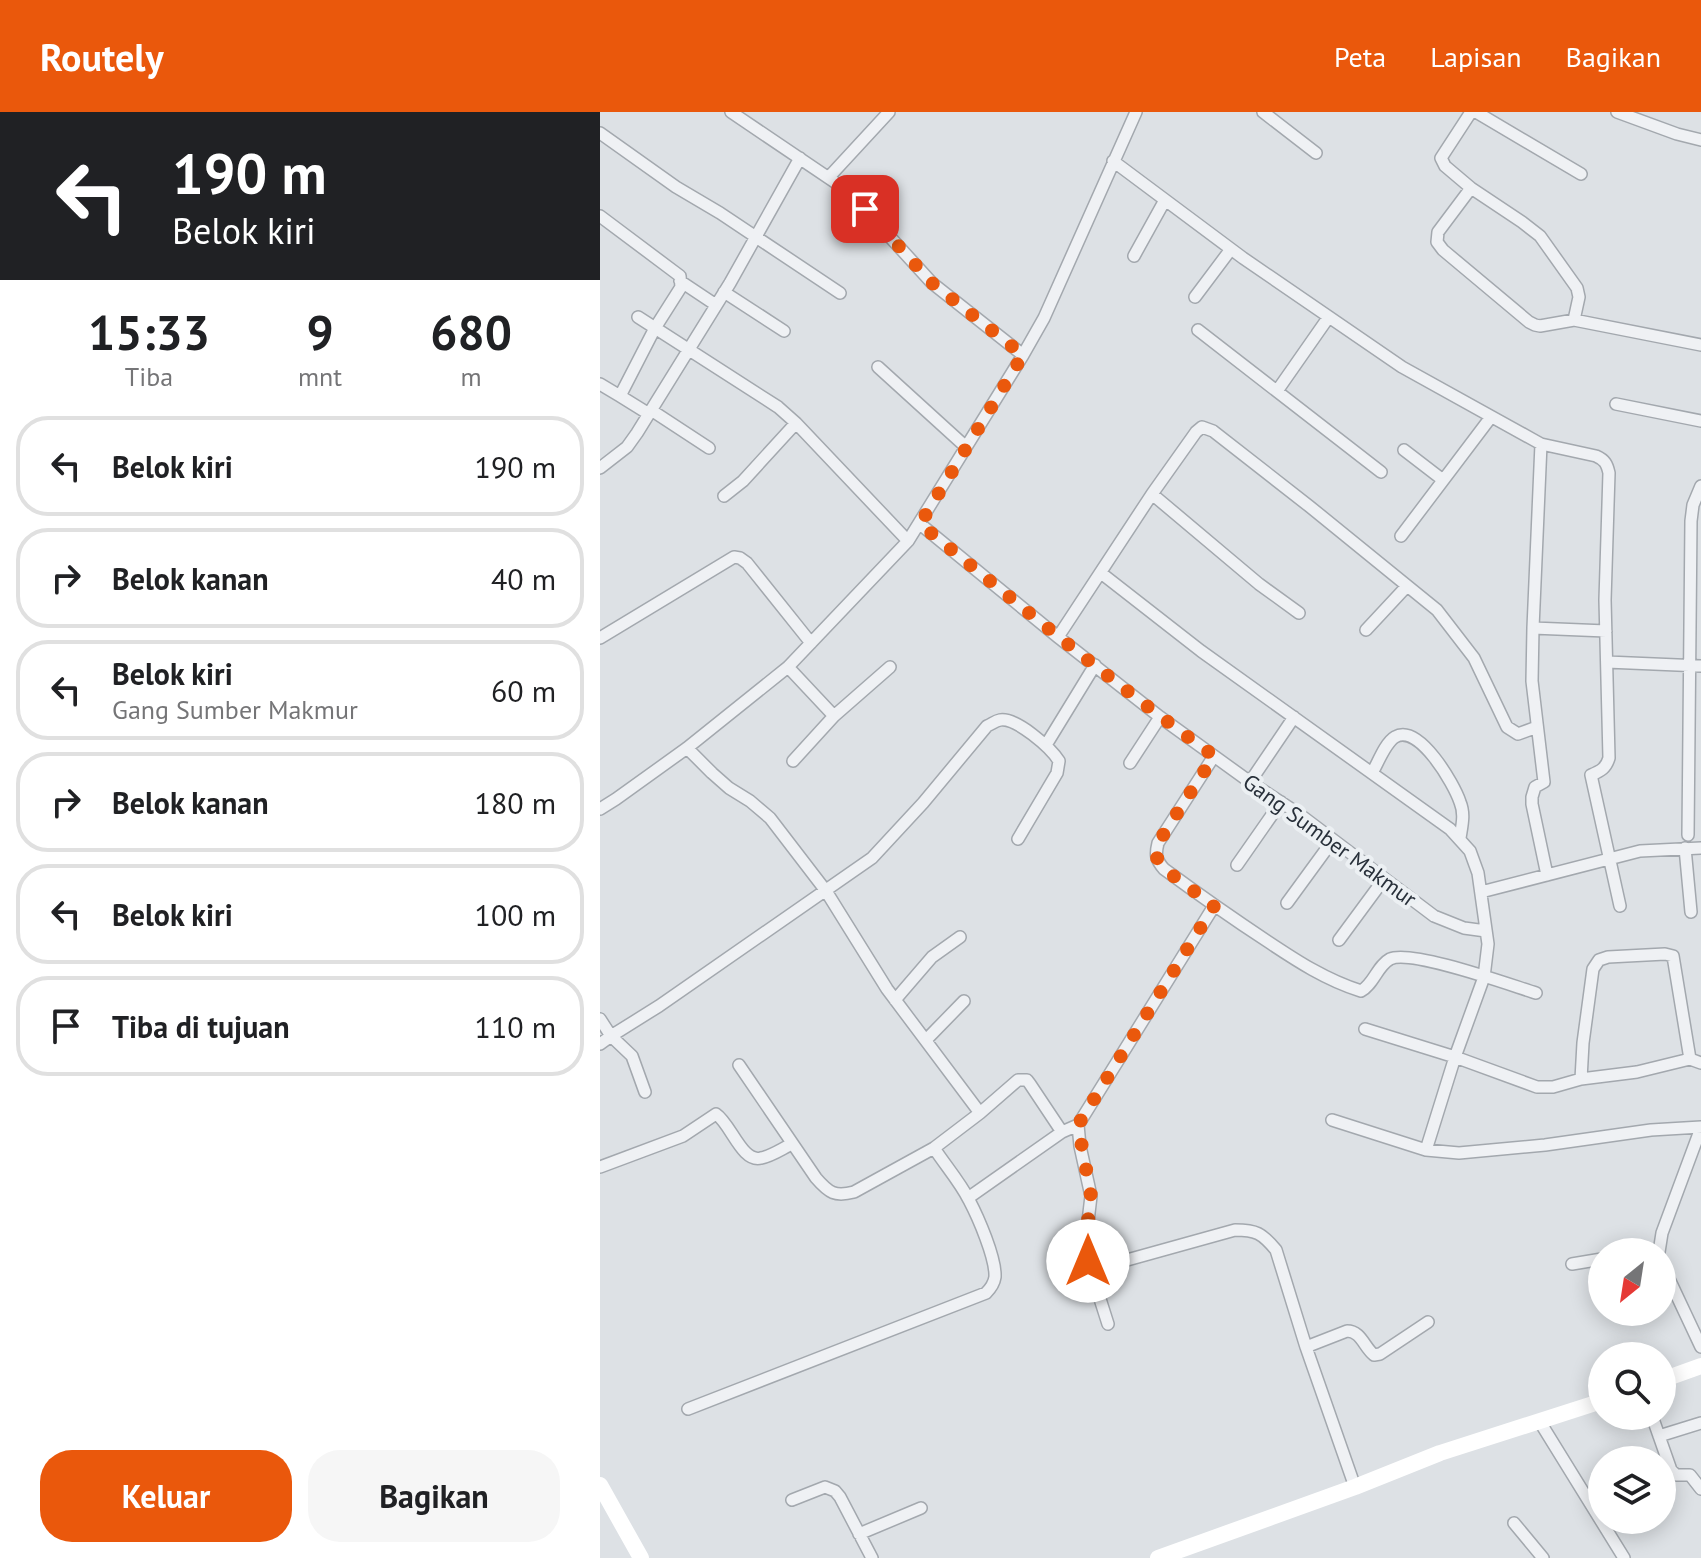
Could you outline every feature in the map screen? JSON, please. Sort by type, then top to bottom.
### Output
[{"type":"street","points":[[731,112],[848,191],[932,283],[1023,355]]},
{"type":"street","points":[[829,177],[889,112]]},
{"type":"street","points":[[600,809],[687,748],[788,667],[908,541],[1044,318],[1136,112]]},
{"type":"street","points":[[1263,112],[1316,153]]},
{"type":"street","points":[[1574,320],[1579,297],[1577,288],[1545,242],[1471,188],[1445,166],[1441,158],[1474,112],[1581,174]]},
{"type":"street","points":[[1617,112],[1701,140]]},
{"type":"street","points":[[600,133],[676,187],[840,293]]},
{"type":"street","points":[[600,468],[627,447],[650,412],[724,292],[800,158]]},
{"type":"street","points":[[1113,161],[1231,249],[1402,367],[1541,444],[1596,456],[1607,464],[1605,600],[1609,758],[1601,771],[1591,775],[1620,906]]},
{"type":"street","points":[[1471,188],[1438,232],[1437,242],[1535,325],[1574,320],[1701,345]]},
{"type":"street","points":[[1134,256],[1165,200]]},
{"type":"street","points":[[600,216],[680,276],[681,287],[655,328],[620,396]]},
{"type":"street","points":[[1195,297],[1231,249]]},
{"type":"street","points":[[680,281],[716,305]]},
{"type":"street","points":[[724,292],[784,331]]},
{"type":"street","points":[[638,317],[778,407],[908,541]]},
{"type":"street","points":[[1277,391],[1328,318]]},
{"type":"street","points":[[1198,330],[1381,472]]},
{"type":"street","points":[[878,367],[966,447]]},
{"type":"street","points":[[600,384],[709,448]]},
{"type":"street","points":[[1616,404],[1701,421]]},
{"type":"street","points":[[1401,536],[1491,417]]},
{"type":"street","points":[[724,496],[743,481],[796,423]]},
{"type":"street","points":[[1058,637],[1152,494],[1202,427],[1213,431],[1437,610],[1474,658],[1507,727],[1518,734],[1537,727]]},
{"type":"street","points":[[1541,444],[1532,681],[1544,782],[1535,787],[1532,804],[1547,875]]},
{"type":"street","points":[[1404,450],[1443,480]]},
{"type":"street","points":[[1688,835],[1696,666],[1691,521],[1693,505],[1701,486]]},
{"type":"street","points":[[1152,494],[1259,584],[1299,613]]},
{"type":"street","name":"Gang Sumber Makmur","points":[[920,524],[1160,717],[1434,916],[1464,928],[1486,931]]},
{"type":"street","points":[[600,638],[734,557],[747,563],[811,643]]},
{"type":"street","points":[[1101,573],[1155,617],[1460,838],[1470,851],[1478,873],[1488,944],[1484,977],[1426,1150]]},
{"type":"street","points":[[1366,630],[1407,586]]},
{"type":"street","points":[[1533,628],[1606,631]]},
{"type":"street","points":[[1607,662],[1696,666]]},
{"type":"street","points":[[1046,745],[1095,665]]},
{"type":"street","points":[[788,667],[834,716]]},
{"type":"street","points":[[793,761],[834,716],[890,667]]},
{"type":"street","points":[[1130,763],[1160,717]]},
{"type":"street","points":[[1250,782],[1294,717]]},
{"type":"street","points":[[600,1044],[872,858],[987,726],[1000,720],[1009,721],[1046,745],[1059,761],[1057,773],[1018,839]]},
{"type":"street","points":[[1372,773],[1393,738],[1410,736],[1419,742],[1451,779],[1464,816],[1460,838]]},
{"type":"street","points":[[687,748],[720,781],[770,818],[826,891],[895,1000],[980,1113]]},
{"type":"street","points":[[1214,756],[1158,843],[1155,854],[1157,862],[1164,869],[1214,906],[1309,969],[1361,991],[1388,960],[1397,957],[1433,961],[1536,993]]},
{"type":"street","points":[[1237,865],[1281,802]]},
{"type":"street","points":[[1287,903],[1333,840]]},
{"type":"street","points":[[1685,848],[1691,912]]},
{"type":"street","points":[[1481,892],[1640,851],[1701,848]]},
{"type":"street","points":[[1339,940],[1384,879]]},
{"type":"street","points":[[968,1198],[1062,1132],[1078,1125],[1214,906]]},
{"type":"street","points":[[895,1000],[932,957],[960,937]]},
{"type":"street","points":[[1365,1029],[1537,1087],[1553,1087],[1581,1079],[1695,1061],[1673,956],[1608,957],[1599,960],[1593,969],[1581,1079]]},
{"type":"street","points":[[926,1040],[964,1001]]},
{"type":"street","points":[[600,1019],[611,1036],[632,1056],[645,1092]]},
{"type":"street","points":[[739,1065],[816,1178],[827,1191],[841,1195],[854,1192],[934,1148],[1018,1080],[1023,1079],[1030,1084],[1062,1132]]},
{"type":"street","points":[[600,1167],[683,1136],[716,1114],[725,1121],[746,1154],[752,1158],[760,1159],[792,1144]]},
{"type":"street","points":[[1332,1120],[1426,1150],[1459,1153],[1651,1130],[1701,1128],[1662,1238]]},
{"type":"street","points":[[1078,1125],[1091,1196],[1087,1230],[1088,1261],[1108,1324]]},
{"type":"street","points":[[688,1409],[986,1293],[992,1287],[995,1277],[987,1242],[968,1198],[934,1148]]},
{"type":"street","points":[[1091,1270],[1235,1230],[1254,1230],[1267,1240],[1276,1250],[1355,1487]]},
{"type":"street","points":[[1572,1264],[1588,1261]]},
{"type":"street","points":[[1676,1294],[1701,1347]]},
{"type":"street","points":[[1306,1347],[1353,1331],[1370,1353],[1380,1354],[1428,1322]]},
{"type":"street","points":[[1676,1375],[1701,1366]]},
{"type":"street","points":[[1158,1558],[1440,1453],[1588,1406]]},
{"type":"street","points":[[1540,1422],[1624,1558]]},
{"type":"street","points":[[1659,1436],[1701,1423]]},
{"type":"street","points":[[1657,1430],[1671,1470],[1676,1475],[1690,1475],[1701,1489]]},
{"type":"street","points":[[600,1485],[641,1558]]},
{"type":"street","points":[[792,1500],[825,1487],[830,1488],[840,1497],[872,1558]]},
{"type":"street","points":[[859,1534],[921,1508]]},
{"type":"street","points":[[1514,1523],[1543,1558]]},
{"type":"route","points":[[865,209],[932,283],[1023,355],[920,524],[1058,637],[1214,756],[1158,843],[1155,854],[1157,862],[1164,869],[1214,906],[1078,1125],[1091,1196],[1087,1230],[1088,1261]]}]
